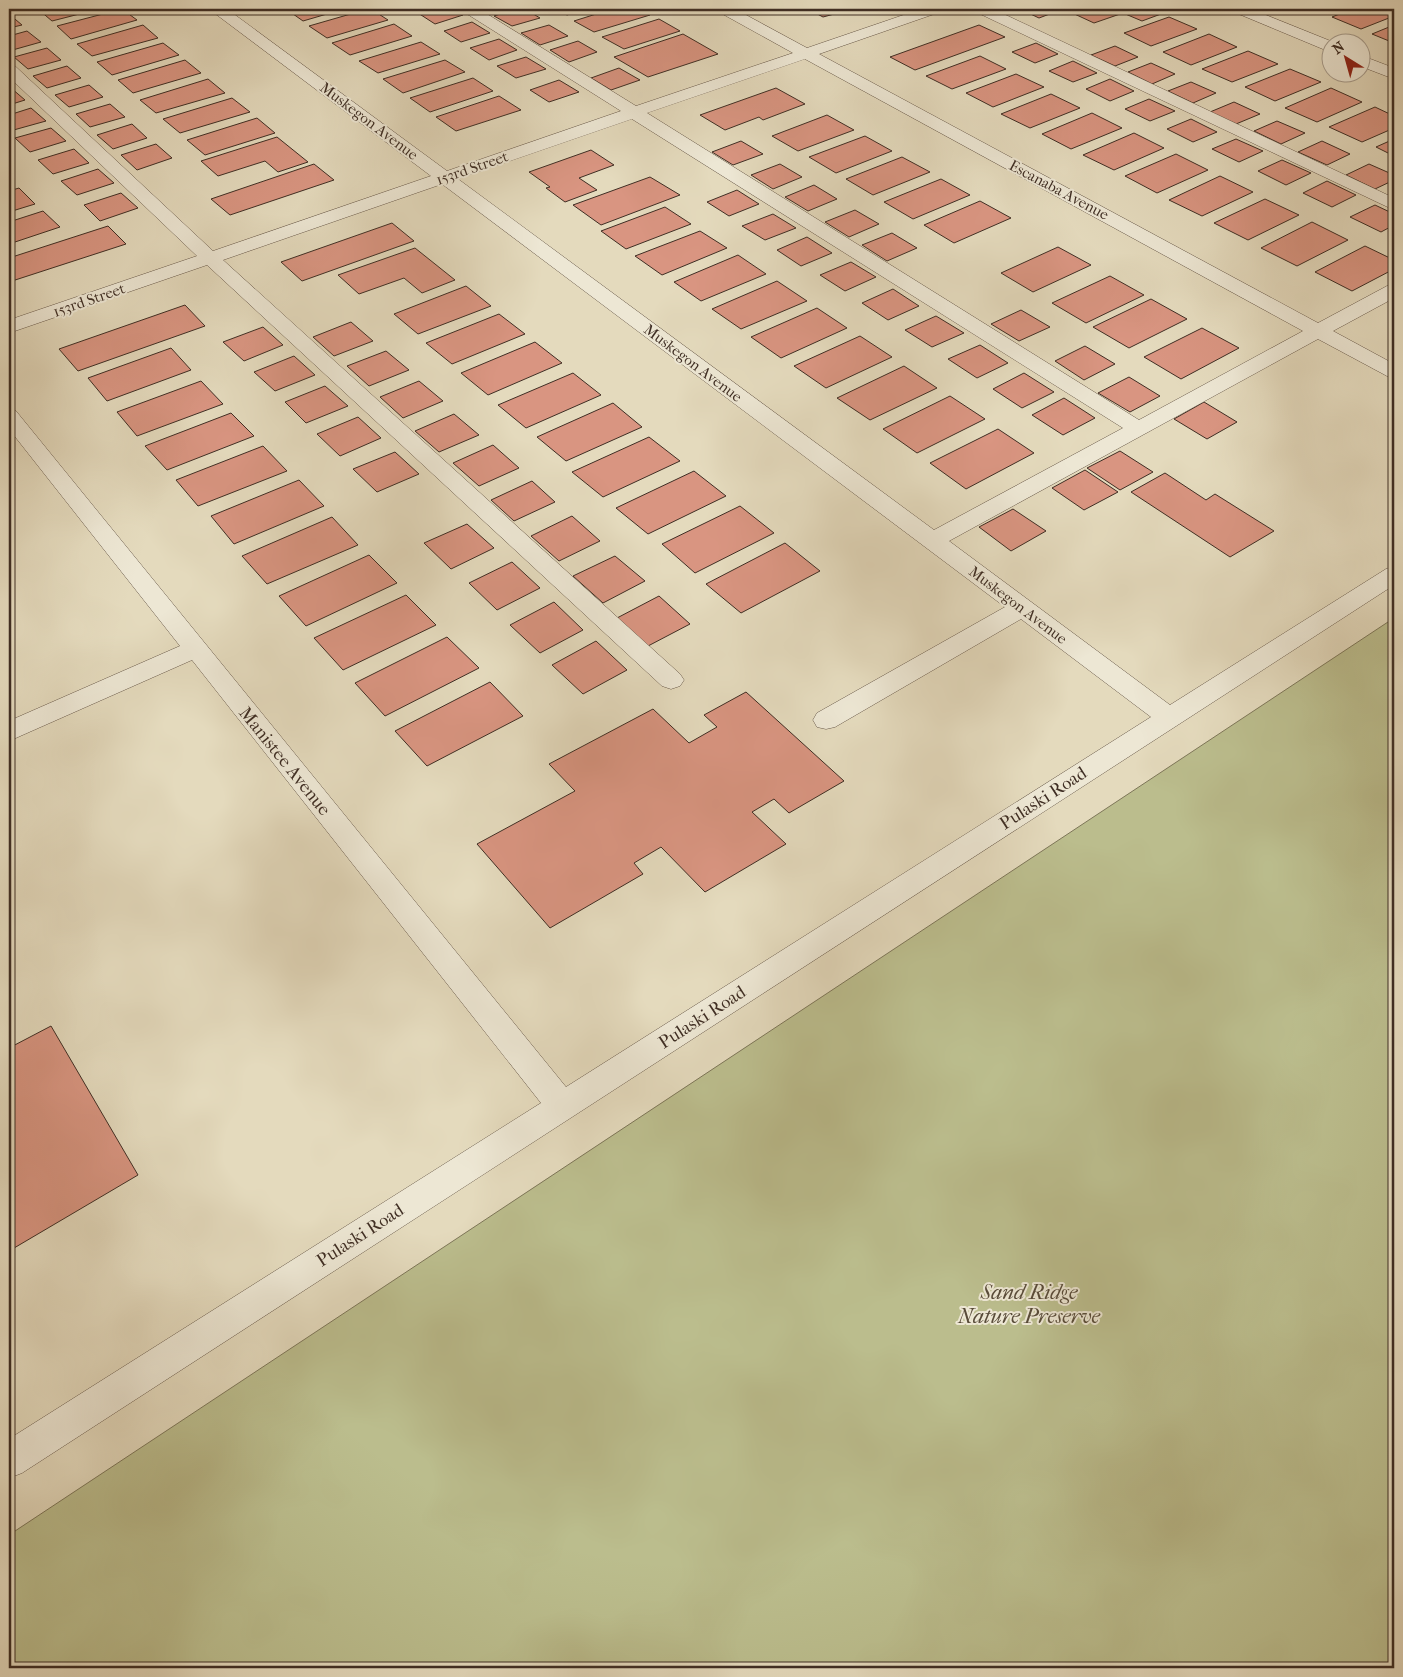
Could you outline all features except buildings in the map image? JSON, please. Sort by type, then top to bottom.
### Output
[{"type":"street","name":"Muskegon Avenue","points":[[218,9],[1169,717]]},
{"type":"street","points":[[469,9],[1139,429]]},
{"type":"street","name":"Escanaba Avenue","points":[[724,9],[1394,372]]},
{"type":"street","name":"153rd Street","points":[[9,327],[935,9]]},
{"type":"street","points":[[981,9],[1394,205]]},
{"type":"street","points":[[1239,9],[1320,44]]},
{"type":"street","points":[[1370,64],[1394,74]]},
{"type":"street","points":[[9,69],[210,258],[671,680]]},
{"type":"street","points":[[932,541],[1317,330],[1394,290]]},
{"type":"street","name":"Manistee Avenue","points":[[9,416],[562,1106]]},
{"type":"street","name":"Pulaski Road","points":[[9,1460],[1394,574]]},
{"type":"street","points":[[826,720],[1022,608]]},
{"type":"street","points":[[9,732],[195,649]]},
{"type":"green space","name":"Sand Ridge Nature Preserve","points":[[1394,618],[1394,1668],[9,1668],[9,1535]]}]
